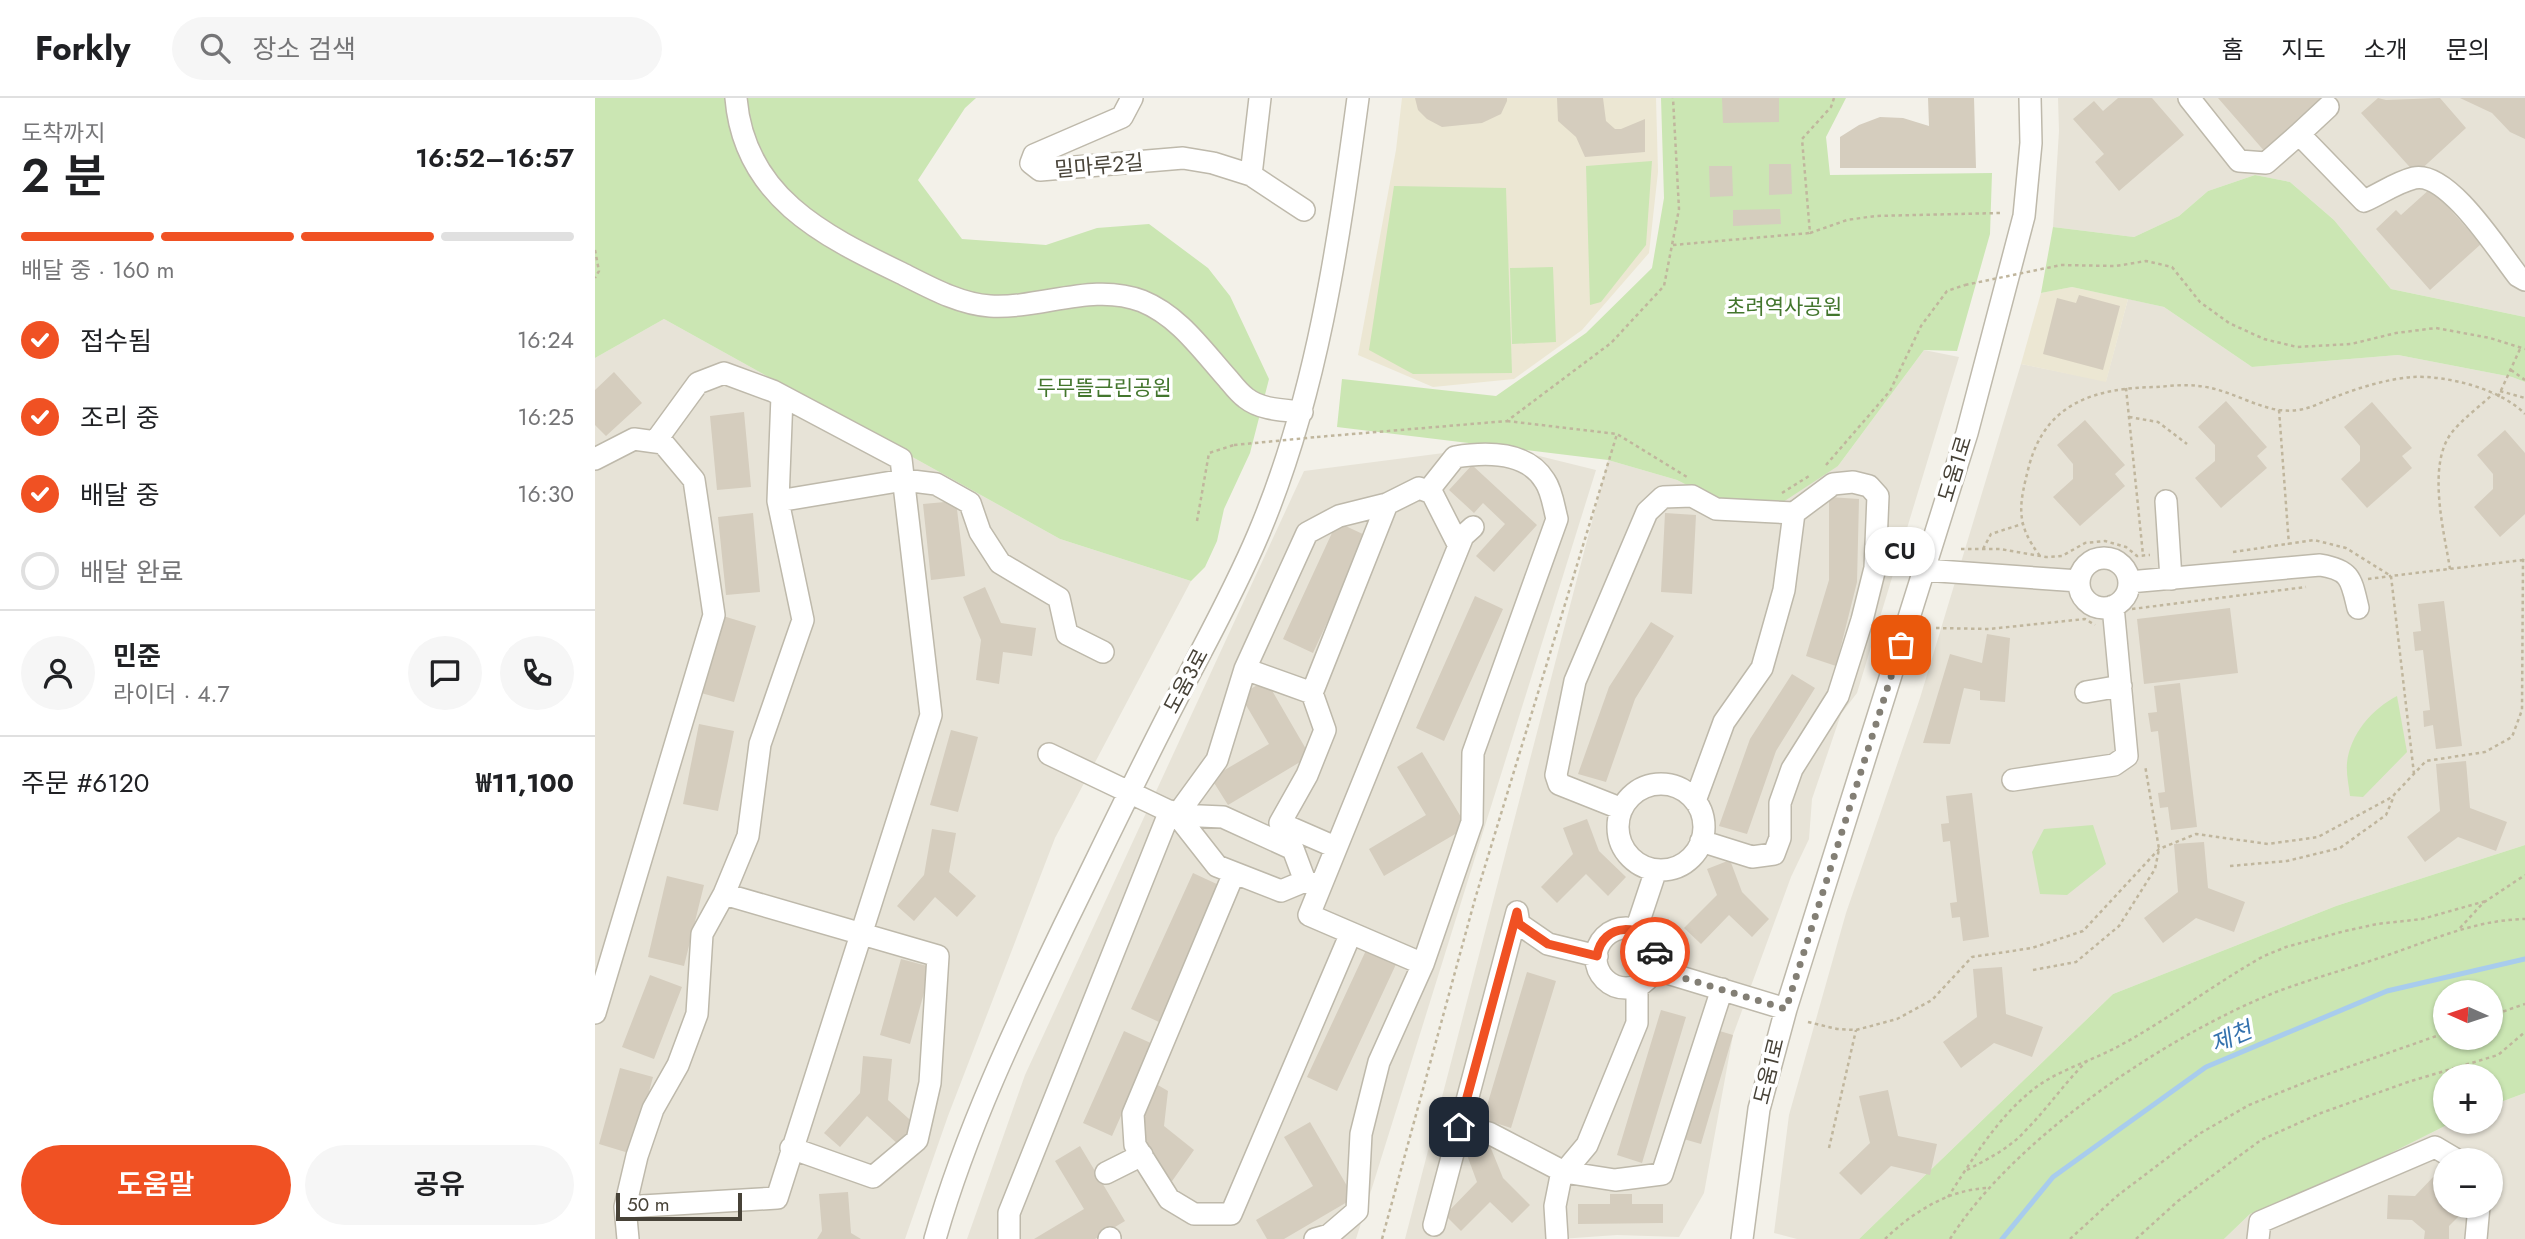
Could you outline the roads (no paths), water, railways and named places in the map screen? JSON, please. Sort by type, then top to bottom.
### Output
[{"type":"street","points":[[736,98],[745,142],[756,167],[798,215],[835,239],[933,289],[966,302],[990,306],[1015,305],[1071,299],[1100,292],[1139,300],[1159,309],[1181,327],[1247,399],[1274,410],[1301,412]]},
{"type":"street","name":"밀마루2길","points":[[1132,98],[1122,117],[1034,155],[1031,163],[1040,170],[1183,158],[1213,163],[1251,175],[1304,210]]},
{"type":"street","points":[[1251,175],[1260,98]]},
{"type":"street","name":"도움3로","points":[[935,1239],[977,1115],[1030,997],[1128,793],[1223,611],[1259,533],[1301,412],[1316,354],[1350,166],[1357,98]]},
{"type":"street","name":"도움1로","points":[[1742,1239],[1759,1109],[1786,1009],[1967,433],[2024,216],[2031,143],[2030,98]]},
{"type":"street","points":[[2189,98],[2239,161],[2266,163],[2328,107]]},
{"type":"street","points":[[2299,134],[2364,201],[2416,178],[2433,179],[2463,205],[2518,276],[2525,280]]},
{"type":"street","points":[[625,1207],[776,1198],[931,715],[901,459],[782,396],[724,373],[698,383],[655,442]]},
{"type":"street","points":[[628,1239],[625,1207],[637,1156],[653,1109],[678,1065],[697,1014],[702,934],[724,894],[748,836],[759,744],[803,620],[778,500],[782,396]]},
{"type":"street","points":[[595,459],[634,439],[663,443],[694,480],[714,615],[595,1013]]},
{"type":"street","points":[[1315,1239],[1329,1236],[1357,1211],[1361,1134],[1379,1062],[1423,964],[1472,822],[1473,752],[1557,519],[1546,482],[1523,460],[1480,453],[1455,457],[1427,491]]},
{"type":"street","points":[[778,500],[904,480],[936,484],[969,503],[980,532],[1000,563],[1059,598],[1067,634],[1103,652]]},
{"type":"street","points":[[1622,809],[1559,784],[1556,775],[1575,681],[1647,512],[1663,497],[1692,496],[1716,509],[1794,513],[1833,484],[1853,481],[1869,486],[1878,496],[1875,568],[1862,620],[1839,696],[1792,769],[1780,803],[1780,838],[1774,854],[1752,857],[1701,841]]},
{"type":"street","points":[[1009,1239],[1009,1213],[1173,813],[1217,760],[1245,669],[1307,533],[1339,516],[1387,504],[1419,488],[1433,493],[1459,545]]},
{"type":"street","points":[[2166,501],[2171,579]]},
{"type":"street","points":[[1335,847],[1280,823],[1307,775],[1325,730],[1311,693],[1387,504]]},
{"type":"street","points":[[1695,801],[1724,722],[1762,668],[1784,590],[1794,513]]},
{"type":"street","points":[[1423,964],[1309,915],[1312,883],[1335,847],[1459,545],[1463,536],[1473,527]]},
{"type":"street","points":[[2013,780],[2114,765],[2122,761],[2128,750],[2121,686],[2121,612],[2129,582],[2124,567],[2118,561],[2103,557],[2088,563],[2082,569],[2080,592],[2090,604],[2121,612]]},
{"type":"street","points":[[2129,582],[2320,565],[2339,568],[2352,581],[2358,608]]},
{"type":"street","points":[[1924,570],[2079,581]]},
{"type":"street","points":[[1245,669],[1311,693]]},
{"type":"street","points":[[2086,692],[2121,686]]},
{"type":"street","points":[[1049,754],[1173,813],[1223,817],[1293,849],[1312,883]]},
{"type":"street","points":[[1672,785],[1685,791],[1695,801],[1702,820],[1701,841],[1694,854],[1683,863],[1670,869],[1656,870],[1637,862],[1622,846],[1618,832],[1622,809],[1633,794],[1644,787],[1672,785]]},
{"type":"street","points":[[1173,813],[1217,866],[1281,891],[1312,883]]},
{"type":"street","points":[[1636,930],[1656,870]]},
{"type":"street","points":[[1234,873],[1133,1114],[1135,1145],[1170,1199],[1194,1214],[1231,1214],[1351,933]]},
{"type":"street","points":[[724,894],[938,956],[930,1083],[917,1140],[873,1177],[791,1148]]},
{"type":"street","points":[[1434,1225],[1517,912],[1519,924],[1548,944],[1597,956]]},
{"type":"street","points":[[1626,928],[1636,930],[1651,941],[1656,959],[1654,969],[1649,977],[1637,985],[1622,988],[1612,985],[1599,970],[1597,956],[1602,941],[1608,934],[1626,928]]},
{"type":"street","points":[[1654,969],[1786,1009]]},
{"type":"street","points":[[1557,1238],[1555,1206],[1561,1176],[1587,1145],[1637,1023],[1637,985]]},
{"type":"street","points":[[1459,1127],[1489,1133],[1565,1172],[1615,1180],[1662,1174],[1722,989]]},
{"type":"street","points":[[2258,1239],[2260,1222],[2437,1148]]},
{"type":"street","points":[[1106,1173],[1142,1155]]},
{"type":"street","points":[[2476,1239],[2478,1218]]},
{"type":"waterway","name":"제천","points":[[2002,1239],[2053,1177],[2206,1067],[2387,991],[2525,959]]},
{"type":"place","name":"CU","points":[[1901,645]]},
{"type":"park label","name":"초려역사공원","points":[[1784,307]]},
{"type":"park label","name":"두무뜰근린공원","points":[[1104,388]]}]
